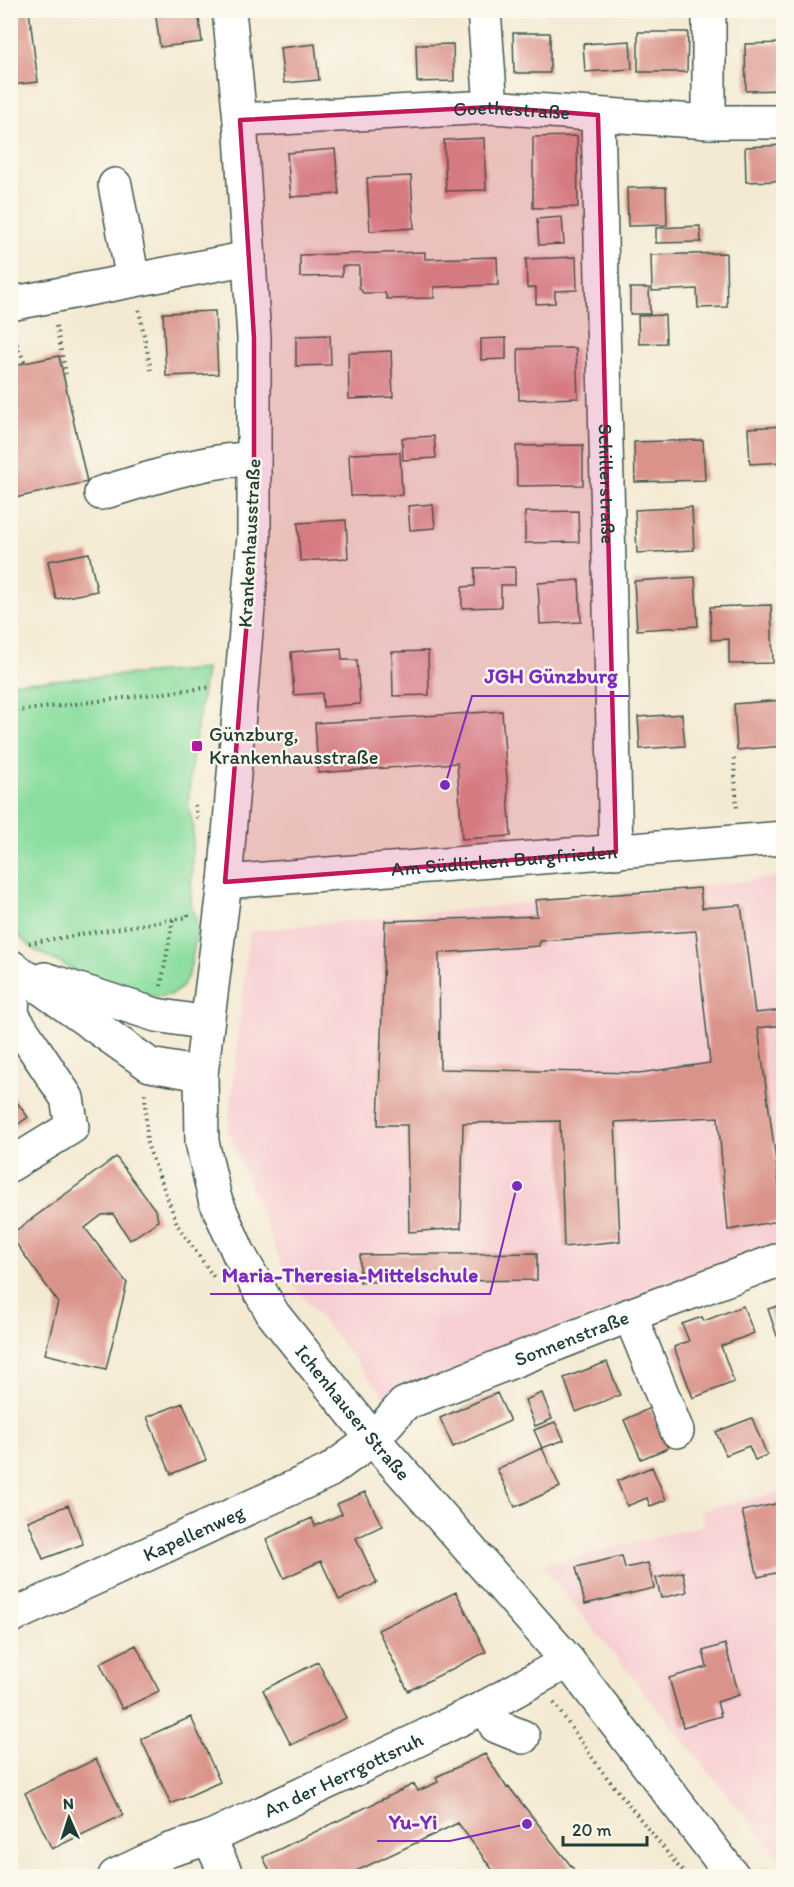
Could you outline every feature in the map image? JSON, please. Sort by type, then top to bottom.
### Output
[{"type":"street","name":"Krankenhausstraße","points":[[201,1074],[225,882],[254,536],[254,338],[240,120],[229,10]]},
{"type":"street","points":[[484,10],[491,107]]},
{"type":"street","points":[[709,10],[710,123]]},
{"type":"street","name":"Goethestraße","points":[[240,120],[491,107],[710,123],[783,122]]},
{"type":"street","name":"Schillerstraße","points":[[598,115],[616,852]]},
{"type":"street","points":[[115,185],[133,280]]},
{"type":"street","points":[[10,304],[249,258]]},
{"type":"street","points":[[102,493],[208,463],[232,459],[254,459]]},
{"type":"street","name":"Am Südlichen Burgfrieden","points":[[225,882],[783,838]]},
{"type":"street","points":[[12,967],[156,1015],[207,1023]]},
{"type":"street","points":[[12,967],[150,1065],[201,1074]]},
{"type":"street","points":[[10,1165],[72,1127],[67,1098],[12,1015],[12,967]]},
{"type":"street","name":"Ichenhauser Straße","points":[[201,1074],[202,1142],[215,1199],[239,1254],[273,1314],[373,1439],[568,1660],[733,1876]]},
{"type":"street","name":"Sonnenstraße","points":[[373,1439],[404,1404],[630,1315],[783,1258]]},
{"type":"street","points":[[630,1315],[677,1431]]},
{"type":"street","name":"Kapellenweg","points":[[10,1617],[329,1471],[373,1439]]},
{"type":"street","name":"An der Herrgottsruh","points":[[115,1876],[170,1850],[209,1838],[487,1706],[568,1660]]},
{"type":"street","points":[[487,1706],[496,1726],[523,1737]]},
{"type":"street","points":[[209,1838],[227,1876]]},
{"type":"path","points":[[133,280],[151,370]]},
{"type":"path","points":[[10,329],[25,363]]},
{"type":"path","points":[[10,712],[240,682]]},
{"type":"path","points":[[734,758],[739,842]]},
{"type":"path","points":[[12,967],[22,944],[188,916],[190,908]]},
{"type":"path","points":[[537,1678],[601,1770],[686,1876]]},
{"type":"highlighted area","points":[[491,107],[598,115],[616,852],[225,882],[254,536],[254,338],[240,120]]},
{"type":"shaded area","points":[[783,877],[783,1242],[385,1397],[286,1276],[228,1130],[249,931]]},
{"type":"shaded area","points":[[783,1492],[783,1863],[542,1566],[704,1525],[700,1510]]},
{"type":"green space","points":[[206,669],[191,767],[188,806],[193,825],[191,905],[198,926],[189,974],[180,989],[170,995],[156,997],[127,992],[76,971],[33,949],[11,929],[11,683]]},
{"type":"building","points":[[10,10],[29,10],[38,82],[10,85]]},
{"type":"building","points":[[155,10],[198,10],[202,42],[160,47]]},
{"type":"building","points":[[638,32],[688,32],[687,72],[638,72]]},
{"type":"building","points":[[513,33],[550,33],[550,73],[514,73]]},
{"type":"building","points":[[630,41],[632,69],[585,72],[583,44]]},
{"type":"building","points":[[784,43],[784,90],[746,91],[745,44]]},
{"type":"building","points":[[315,44],[319,80],[284,83],[280,48]]},
{"type":"building","points":[[453,44],[454,81],[417,82],[416,45]]},
{"type":"building","points":[[577,136],[578,207],[533,208],[533,137]]},
{"type":"building","points":[[484,138],[486,190],[446,191],[444,140]]},
{"type":"building","points":[[784,145],[784,181],[746,182],[745,147]]},
{"type":"building","points":[[335,149],[339,194],[291,197],[287,153]]},
{"type":"building","points":[[411,176],[414,228],[370,231],[367,178]]},
{"type":"building","points":[[666,187],[667,225],[628,226],[627,188]]},
{"type":"building","points":[[562,217],[564,244],[539,245],[537,219]]},
{"type":"building","points":[[700,226],[701,242],[656,243],[656,228]]},
{"type":"building","points":[[425,252],[425,259],[497,257],[498,285],[434,287],[434,298],[387,299],[385,293],[363,293],[359,287],[359,266],[342,266],[342,276],[300,277],[300,255]]},
{"type":"building","points":[[726,253],[727,307],[698,308],[697,289],[652,291],[651,255]]},
{"type":"building","points":[[576,257],[577,290],[555,291],[555,303],[536,304],[536,287],[527,288],[526,259]]},
{"type":"building","points":[[630,288],[649,288],[650,314],[630,314]]},
{"type":"building","points":[[215,311],[218,374],[166,376],[163,313]]},
{"type":"building","points":[[665,315],[666,343],[639,344],[638,316]]},
{"type":"building","points":[[330,335],[331,365],[296,366],[296,336]]},
{"type":"building","points":[[506,338],[506,359],[481,360],[481,339]]},
{"type":"building","points":[[576,348],[578,398],[519,400],[518,349]]},
{"type":"building","points":[[391,351],[393,397],[349,399],[348,353]]},
{"type":"building","points":[[59,356],[87,482],[10,499],[10,366]]},
{"type":"building","points":[[784,426],[784,462],[750,464],[748,428]]},
{"type":"building","points":[[434,436],[436,458],[403,460],[402,438]]},
{"type":"building","points":[[703,440],[705,480],[635,482],[634,442]]},
{"type":"building","points":[[583,445],[583,485],[517,486],[516,446]]},
{"type":"building","points":[[400,452],[402,495],[351,496],[349,454]]},
{"type":"building","points":[[433,504],[435,528],[410,530],[408,506]]},
{"type":"building","points":[[692,507],[694,550],[637,553],[635,510]]},
{"type":"building","points":[[578,511],[579,542],[525,543],[525,512]]},
{"type":"building","points":[[346,520],[348,558],[300,561],[298,523]]},
{"type":"building","points":[[89,553],[97,591],[56,599],[48,561]]},
{"type":"building","points":[[515,567],[515,585],[501,585],[501,607],[462,608],[462,587],[475,586],[475,568]]},
{"type":"building","points":[[695,577],[698,626],[637,630],[634,581]]},
{"type":"building","points":[[579,580],[581,622],[540,624],[538,583]]},
{"type":"building","points":[[771,605],[773,663],[729,664],[729,639],[711,640],[710,607]]},
{"type":"building","points":[[341,648],[342,660],[357,660],[360,704],[323,707],[322,693],[294,695],[291,652]]},
{"type":"building","points":[[428,651],[429,695],[393,696],[392,652]]},
{"type":"building","points":[[784,700],[784,746],[737,750],[734,704]]},
{"type":"building","points":[[502,711],[511,836],[462,839],[457,763],[318,773],[315,723]]},
{"type":"building","points":[[682,714],[685,746],[640,749],[638,717]]},
{"type":"building","points":[[700,888],[702,908],[741,905],[755,1013],[784,1010],[784,1025],[758,1028],[784,1220],[728,1230],[718,1117],[615,1122],[620,1241],[564,1247],[560,1121],[463,1123],[461,1228],[409,1232],[407,1125],[378,1125],[385,921],[537,916],[535,900]],"holes":[[[696,931],[710,1063],[639,1073],[440,1069],[439,953],[539,946],[540,941]]]},
{"type":"building","points":[[10,1093],[28,1117],[10,1130]]},
{"type":"building","points":[[116,1157],[156,1211],[158,1221],[130,1240],[113,1214],[102,1215],[85,1228],[127,1283],[106,1369],[45,1354],[58,1302],[10,1235]]},
{"type":"building","points":[[537,1253],[537,1280],[360,1282],[360,1255]]},
{"type":"building","points":[[784,1304],[784,1333],[777,1336],[768,1309]]},
{"type":"building","points":[[743,1306],[754,1333],[721,1346],[734,1382],[693,1398],[674,1347],[689,1341],[682,1324],[702,1317],[704,1321]]},
{"type":"building","points":[[607,1362],[620,1395],[576,1412],[564,1378]]},
{"type":"building","points":[[497,1393],[510,1421],[453,1447],[440,1418]]},
{"type":"building","points":[[542,1393],[552,1419],[535,1426],[525,1400]]},
{"type":"building","points":[[183,1403],[206,1460],[171,1474],[147,1417]]},
{"type":"building","points":[[650,1408],[668,1448],[641,1459],[624,1420]]},
{"type":"building","points":[[752,1418],[767,1455],[755,1460],[749,1446],[726,1455],[716,1432]]},
{"type":"building","points":[[555,1422],[564,1440],[542,1448],[534,1430]]},
{"type":"building","points":[[542,1448],[560,1487],[515,1507],[497,1469]]},
{"type":"building","points":[[652,1467],[666,1500],[650,1506],[647,1498],[627,1506],[617,1481]]},
{"type":"building","points":[[365,1492],[382,1526],[356,1538],[377,1583],[339,1600],[321,1561],[284,1578],[266,1539],[312,1518],[315,1526],[342,1514],[337,1504]]},
{"type":"building","points":[[784,1502],[784,1571],[758,1577],[742,1511]]},
{"type":"building","points":[[68,1505],[83,1544],[43,1559],[28,1521]]},
{"type":"building","points":[[622,1556],[625,1568],[648,1563],[654,1588],[585,1604],[576,1567]]},
{"type":"building","points":[[683,1572],[687,1592],[661,1598],[656,1578]]},
{"type":"building","points":[[456,1592],[486,1652],[408,1691],[378,1630]]},
{"type":"building","points":[[725,1644],[739,1695],[717,1702],[721,1716],[683,1727],[669,1678],[707,1667],[703,1651]]},
{"type":"building","points":[[136,1645],[159,1691],[122,1709],[100,1663]]},
{"type":"building","points":[[318,1662],[346,1718],[291,1745],[263,1690]]},
{"type":"building","points":[[191,1717],[220,1782],[171,1804],[141,1739]]},
{"type":"building","points":[[485,1754],[507,1788],[509,1787],[579,1876],[497,1876],[458,1823],[346,1876],[272,1876],[263,1857],[414,1784],[418,1791],[438,1782],[436,1777]]},
{"type":"building","points":[[96,1759],[123,1815],[52,1849],[25,1793]]},
{"type":"place","name":"Günzburg, Krankenhausstraße","points":[[197,746]]},
{"type":"place","name":"JGH Günzburg","points":[[445,785]]},
{"type":"place","name":"Maria-Theresia-Mittelschule","points":[[517,1186]]},
{"type":"place","name":"Yu-Yi","points":[[527,1824]]}]
